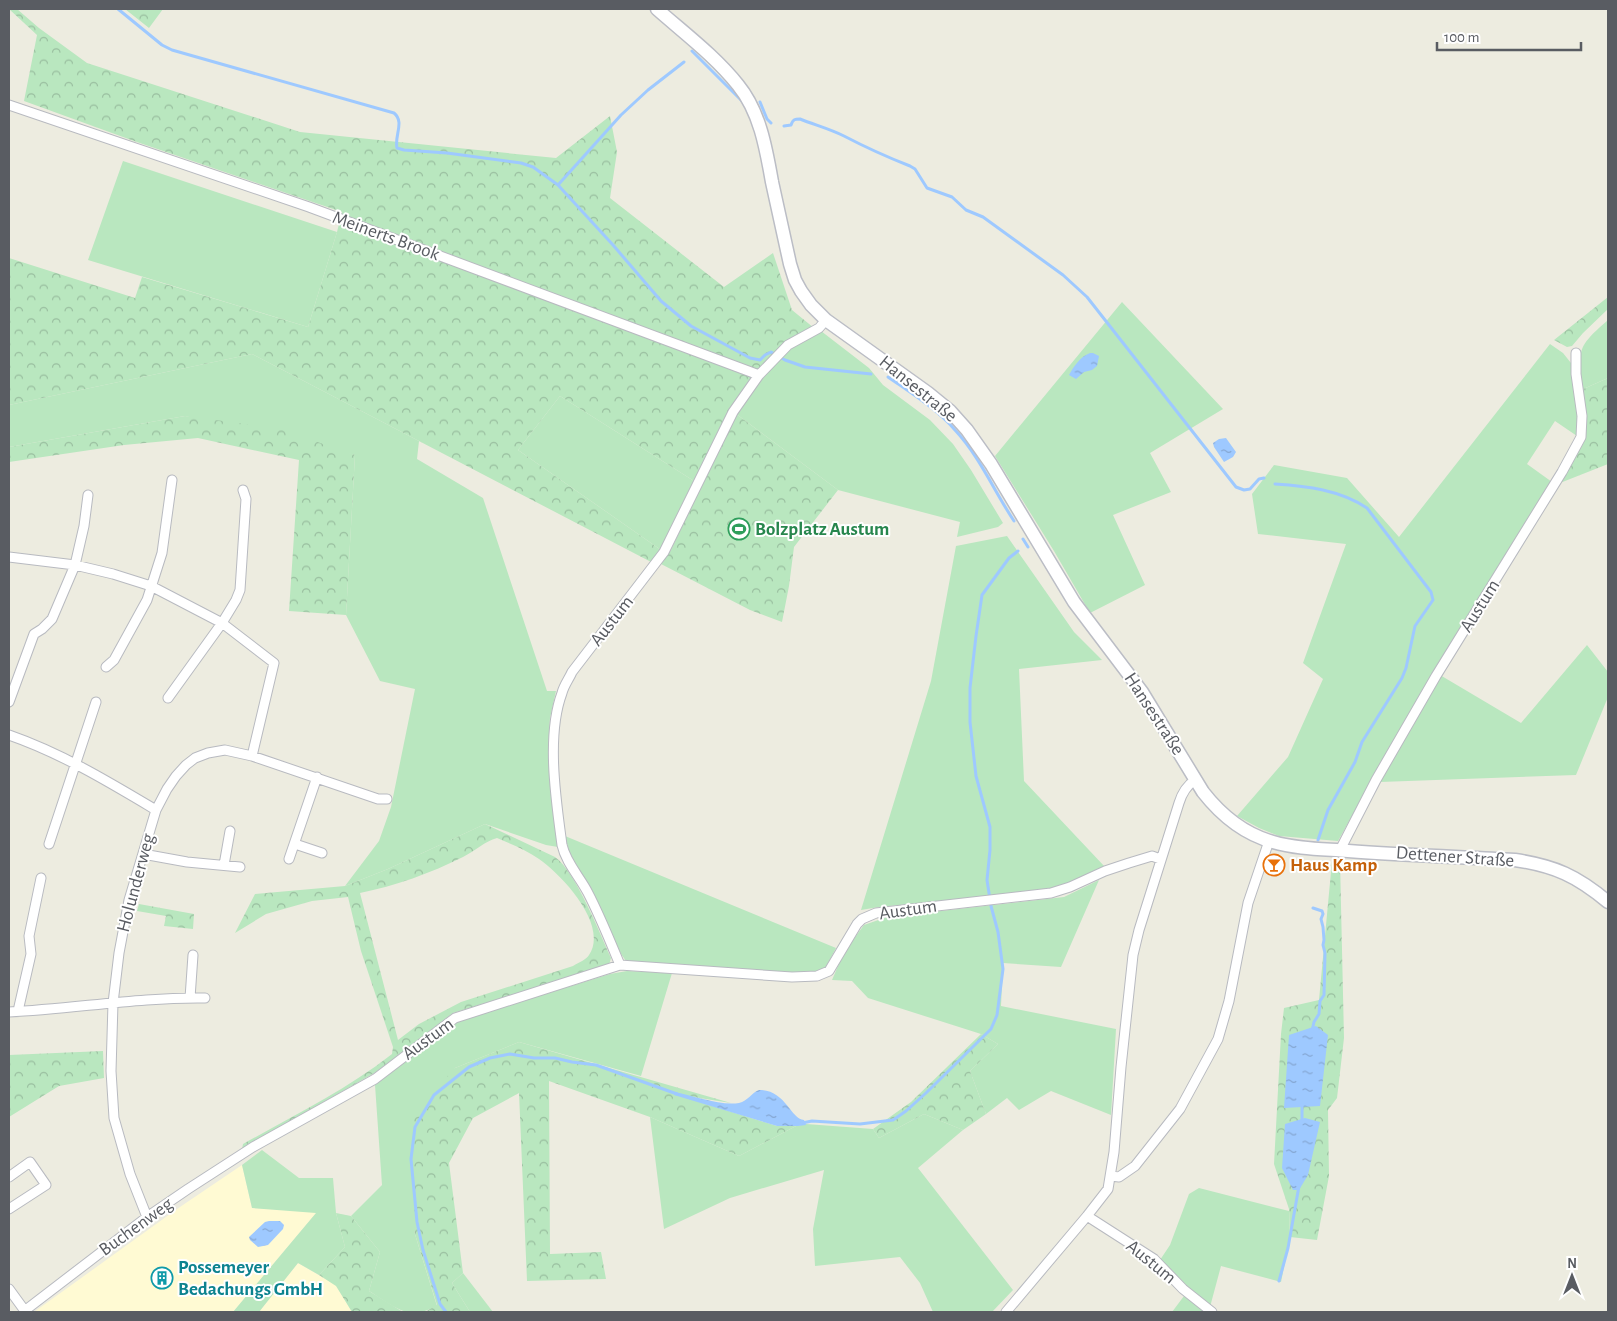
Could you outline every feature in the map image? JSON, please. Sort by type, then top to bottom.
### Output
[{"type":"street","name":"Hansestraße","points":[[657,9],[723,68],[748,99],[764,140],[795,280],[811,305],[826,320],[934,397],[967,430],[991,464],[1074,602],[1142,692],[1195,780]]},
{"type":"street","name":"Meinerts Brook","points":[[9,105],[309,207],[759,376]]},
{"type":"street","name":"Austum","points":[[620,965],[592,900],[564,853],[562,845],[554,762],[554,741],[556,713],[562,691],[572,672],[664,552],[734,412],[759,376],[788,345],[819,328],[826,320]]},
{"type":"street","name":"Austum","points":[[1340,850],[1380,773],[1431,684],[1558,478],[1581,437],[1582,416],[1576,374],[1576,353]]},
{"type":"street","points":[[106,667],[114,660],[147,600],[162,553],[172,480]]},
{"type":"street","points":[[168,698],[222,623],[240,590],[246,499],[243,490]]},
{"type":"street","points":[[9,702],[34,634],[52,619],[75,565],[84,526],[88,495]]},
{"type":"street","points":[[9,557],[75,565],[151,586],[222,623],[274,663],[252,756]]},
{"type":"street","points":[[49,844],[96,702]]},
{"type":"street","points":[[9,735],[34,744],[114,785],[156,810]]},
{"type":"street","name":"Holunderweg","points":[[147,1217],[130,1174],[114,1118],[111,1071],[113,1003],[119,953],[129,900],[156,810],[176,776],[186,765],[195,758],[208,753],[225,750],[252,756],[378,799],[387,798]]},
{"type":"street","points":[[289,859],[317,777]]},
{"type":"street","name":"Dettener Straße","points":[[1195,780],[1213,805],[1230,821],[1269,841],[1290,846],[1515,860],[1535,863],[1548,866],[1574,877],[1608,902]]},
{"type":"street","points":[[1006,1312],[1088,1216],[1108,1189],[1111,1176],[1133,955],[1160,859],[1182,794],[1189,784],[1195,780]]},
{"type":"street","points":[[224,866],[230,831]]},
{"type":"street","points":[[1111,1176],[1119,1177],[1134,1166],[1180,1109],[1218,1039],[1228,1001],[1248,903],[1269,841]]},
{"type":"street","points":[[295,844],[322,854]]},
{"type":"street","points":[[143,854],[186,862],[240,867]]},
{"type":"street","name":"Austum","points":[[253,1147],[375,1079],[455,1018],[620,965],[792,977],[817,976],[829,971],[857,924],[862,919],[876,913],[1051,893],[1129,863],[1152,856],[1160,859]]},
{"type":"street","points":[[18,1011],[31,954],[29,936],[41,878]]},
{"type":"street","points":[[190,998],[193,955]]},
{"type":"street","points":[[9,1012],[160,998],[205,998]]},
{"type":"street","name":"Buchenweg","points":[[24,1311],[147,1217],[253,1147]]},
{"type":"street","points":[[9,1177],[30,1162],[46,1185],[9,1209]]},
{"type":"street","name":"Austum","points":[[1088,1216],[1154,1259],[1183,1289],[1212,1312]]},
{"type":"street","points":[[9,1289],[24,1311]]},
{"type":"shaded area","points":[[242,1165],[252,1208],[317,1212],[233,1312],[34,1312],[177,1209]]},
{"type":"shaded area","points":[[298,1263],[336,1285],[352,1312],[259,1312]]},
{"type":"green space","points":[[9,9],[17,9],[39,28],[87,63],[300,132],[556,158],[610,116],[617,152],[610,198],[724,287],[773,253],[792,310],[814,328],[758,373],[694,481],[560,396],[518,450],[661,550],[653,563],[252,354],[9,405],[9,258],[135,298],[142,277],[308,327],[342,212],[134,141],[24,101],[37,35]]},
{"type":"green space","points":[[125,9],[163,9],[149,28]]},
{"type":"green space","points":[[123,161],[337,232],[308,327],[88,260]]},
{"type":"green space","points":[[1608,297],[1608,309],[1572,346],[1567,347],[1554,340]]},
{"type":"green space","points":[[1122,302],[1223,409],[1150,453],[1171,492],[1113,515],[1145,585],[1090,613],[995,456]]},
{"type":"green space","points":[[1608,320],[1608,378],[1581,390],[1580,357],[1582,350],[1590,337]]},
{"type":"green space","points":[[821,331],[869,368],[883,385],[930,420],[953,444],[1003,523],[998,527],[957,537],[960,522],[838,490],[735,413],[762,378],[790,347]]},
{"type":"green space","points":[[1550,344],[1563,353],[1571,363],[1580,424],[1577,436],[1555,421],[1527,464],[1552,482],[1373,778],[1338,841],[1279,836],[1237,816],[1288,757],[1323,679],[1303,663],[1346,544],[1258,534],[1252,494],[1274,465],[1347,478],[1399,537]]},
{"type":"green space","points":[[252,354],[419,441],[417,459],[483,498],[547,691],[556,691],[550,718],[548,752],[558,847],[546,845],[485,824],[388,869],[345,886],[379,841],[391,807],[415,689],[380,681],[346,615],[355,455],[185,416],[9,447],[9,405]]},
{"type":"green space","points":[[1608,378],[1608,464],[1560,483],[1575,457],[1581,390]]},
{"type":"green space","points":[[560,396],[694,481],[661,550],[518,450]]},
{"type":"green space","points":[[735,413],[838,490],[794,547],[782,622],[750,610],[661,564],[671,550]]},
{"type":"green space","points":[[185,416],[277,428],[355,455],[346,615],[289,611],[299,460],[198,438],[124,445],[9,462],[9,447]]},
{"type":"green space","points":[[1007,536],[1074,632],[1102,660],[1019,669],[1024,781],[1105,867],[1061,887],[861,910],[931,681],[956,546]]},
{"type":"green space","points":[[1587,645],[1608,672],[1608,697],[1576,775],[1380,782],[1440,675],[1521,723]]},
{"type":"green space","points":[[485,824],[555,857],[563,865],[571,875],[594,919],[611,958],[609,965],[453,1013],[376,1072],[242,1149],[243,1144],[319,1102],[374,1067],[392,1054],[393,1047],[361,951],[348,897],[312,901],[266,914],[235,933],[255,894],[345,886],[388,869]],"holes":[[[497,838],[539,859],[549,866],[570,888],[588,916],[593,930],[594,943],[589,955],[573,966],[461,1002],[419,1024],[398,1040],[360,893],[426,874],[463,857]]]},
{"type":"green space","points":[[565,836],[836,948],[825,969],[815,974],[626,961],[569,851]]},
{"type":"green space","points":[[1332,861],[1340,861],[1344,1038],[1337,1098],[1328,1110],[1329,1176],[1317,1240],[1290,1237],[1289,1209],[1274,1164],[1284,1008],[1319,1000]]},
{"type":"green space","points":[[1099,880],[1061,967],[1003,963],[1001,1006],[1116,1029],[1111,1115],[1051,1091],[1019,1110],[1007,1098],[986,1114],[970,1071],[998,1044],[981,1034],[868,998],[852,981],[832,980],[844,952],[864,925],[887,917],[1064,897]]},
{"type":"green space","points":[[139,904],[194,914],[193,929],[164,926],[166,916],[137,911]]},
{"type":"green space","points":[[627,971],[672,973],[641,1076],[519,1042],[455,1068],[414,1231],[437,1306],[427,1310],[409,1312],[394,1307],[369,1291],[380,1252],[351,1216],[382,1185],[375,1085],[458,1021],[610,974]]},
{"type":"green space","points":[[981,1034],[998,1044],[970,1071],[986,1114],[963,1130],[924,1114],[879,1138],[873,1129],[911,1102]]},
{"type":"green space","points":[[519,1042],[731,1103],[674,1094],[777,1126],[796,1126],[739,1156],[650,1117],[549,1081],[550,1254],[601,1252],[606,1279],[527,1281],[519,1093],[473,1118],[449,1163],[463,1273],[452,1283],[470,1312],[425,1312],[437,1305],[414,1231],[412,1115],[455,1068]]},
{"type":"green space","points":[[103,1051],[104,1078],[59,1086],[9,1117],[9,1055]]},
{"type":"green space","points":[[924,1114],[963,1130],[918,1168],[1013,1290],[992,1312],[933,1312],[920,1283],[900,1257],[815,1266],[813,1229],[824,1170],[730,1198],[664,1229],[650,1117],[739,1156],[796,1126],[806,1124],[873,1129],[879,1138]]},
{"type":"green space","points":[[262,1150],[299,1178],[333,1178],[336,1213],[345,1247],[319,1275],[298,1263],[259,1312],[233,1312],[316,1213],[252,1208],[242,1165]]},
{"type":"green space","points":[[1199,1188],[1289,1211],[1290,1237],[1281,1282],[1221,1266],[1210,1307],[1160,1260],[1170,1245],[1189,1194]]},
{"type":"green space","points":[[336,1213],[351,1216],[380,1252],[369,1291],[403,1312],[352,1312],[336,1286],[319,1275],[345,1247]]},
{"type":"green space","points":[[463,1273],[493,1312],[470,1312],[452,1283]]},
{"type":"green space","points":[[1184,1296],[1207,1312],[1172,1312]]},
{"type":"water","points":[[1090,353],[1099,356],[1097,366],[1092,370],[1084,372],[1076,379],[1069,375],[1078,362]]},
{"type":"water","points":[[1226,438],[1236,452],[1233,457],[1224,462],[1213,443],[1219,439]]},
{"type":"water","points":[[1316,1026],[1328,1035],[1320,1106],[1284,1108],[1289,1035]]},
{"type":"water","points":[[759,1090],[768,1091],[781,1099],[795,1115],[804,1120],[806,1125],[777,1126],[674,1095],[675,1092],[732,1104],[742,1102]]},
{"type":"water","points":[[1305,1118],[1320,1122],[1308,1175],[1299,1190],[1293,1190],[1282,1168],[1285,1124]]},
{"type":"water","points":[[280,1221],[284,1225],[283,1229],[268,1245],[258,1247],[249,1237],[265,1222]]},
{"type":"waterway","points":[[118,9],[162,45],[172,50],[394,113],[399,121],[397,148],[521,163],[533,167],[558,185],[661,301],[691,326],[750,358],[760,360],[771,352],[785,360],[805,367],[871,374]]},
{"type":"waterway","points":[[692,51],[742,101]]},
{"type":"waterway","points":[[558,185],[621,115],[648,90],[684,62]]},
{"type":"waterway","points":[[760,102],[767,119],[771,123]]},
{"type":"waterway","points":[[784,126],[791,125],[794,120],[800,119],[839,134],[910,166],[915,169],[927,188],[952,197],[966,210],[983,217],[1063,275],[1087,297],[1236,487],[1244,490],[1250,489],[1259,479],[1264,478]]},
{"type":"waterway","points":[[888,377],[932,408],[964,440],[1014,521]]},
{"type":"waterway","points":[[1275,484],[1323,490],[1346,497],[1367,508],[1431,592],[1433,600],[1415,626],[1402,678],[1362,742],[1355,762],[1328,810],[1318,840]]},
{"type":"waterway","points":[[1023,539],[1028,547]]},
{"type":"waterway","points":[[802,1123],[812,1121],[860,1124],[893,1120],[926,1093],[991,1029],[997,1015],[1003,969],[998,932],[987,880],[990,827],[976,776],[970,722],[970,688],[982,595],[1009,558],[1018,551]]},
{"type":"waterway","points":[[1312,1031],[1314,1022],[1319,1014],[1320,1001],[1324,995],[1325,953],[1321,919],[1323,914],[1322,911],[1313,908]]},
{"type":"waterway","points":[[446,1312],[440,1304],[423,1250],[417,1222],[411,1159],[415,1127],[434,1095],[469,1067],[490,1058],[510,1054],[534,1058],[555,1058],[596,1065],[677,1094]]},
{"type":"waterway","points":[[1302,1104],[1302,1123]]},
{"type":"waterway","points":[[1279,1281],[1288,1248],[1299,1186]]},
{"type":"place","name":"Bolzplatz Austum","points":[[739,529]]},
{"type":"place","name":"Haus Kamp","points":[[1274,865]]},
{"type":"place","name":"Possemeyer Bedachungs GmbH","points":[[162,1278]]}]
